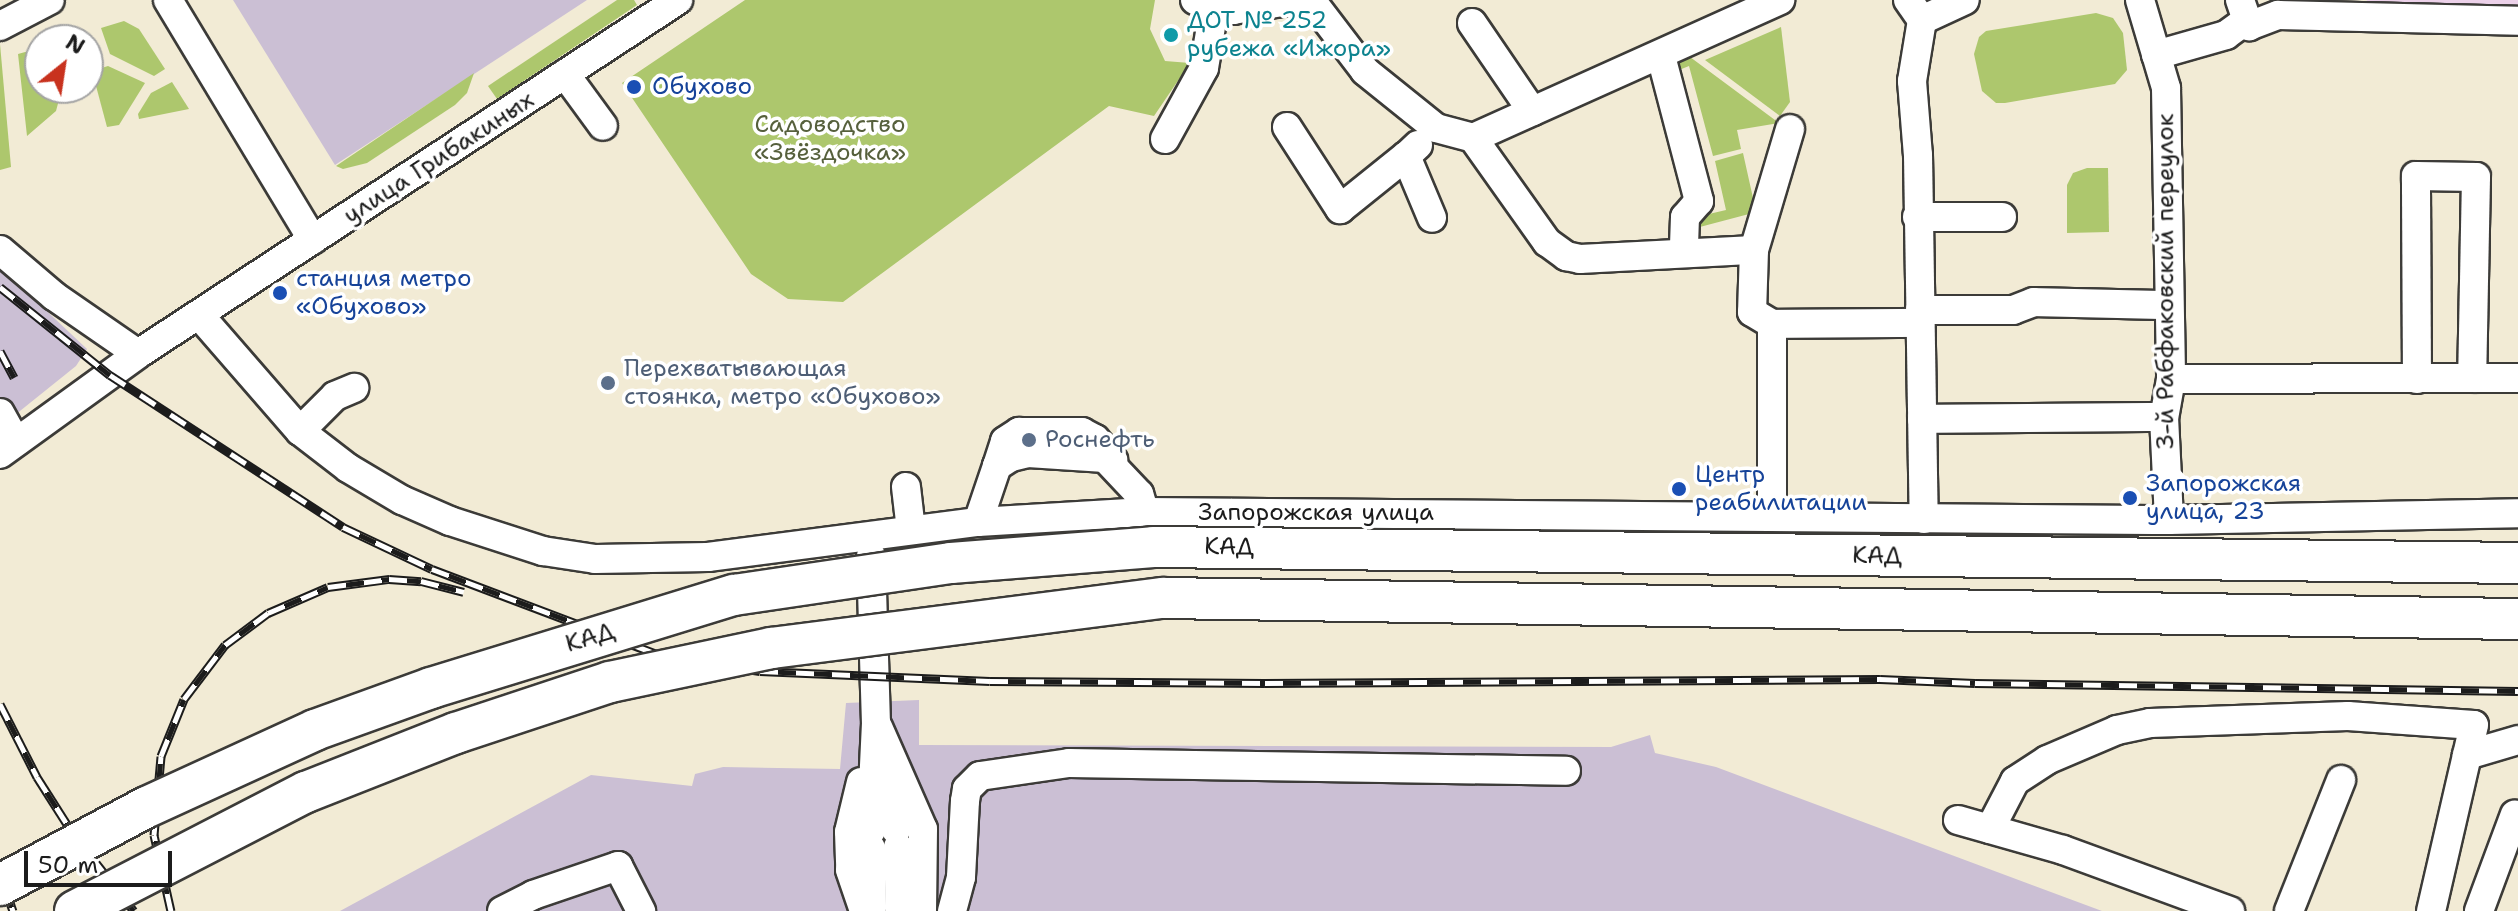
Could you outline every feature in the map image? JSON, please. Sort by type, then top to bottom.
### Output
[{"type":"highway","name":"КАД","points":[[0,885],[147,807],[315,730],[431,688],[734,595],[951,563],[1153,547],[2518,563]]},
{"type":"highway","name":"КАД","points":[[75,911],[306,792],[456,733],[610,682],[771,648],[1163,598],[2518,619]]},
{"type":"street","points":[[0,26],[50,0]]},
{"type":"street","points":[[168,0],[313,240]]},
{"type":"street","name":"улица Грибакиных","points":[[8,448],[138,354],[678,0]]},
{"type":"street","points":[[1165,139],[1204,68],[1204,4],[1233,10],[1295,0]]},
{"type":"street","points":[[1311,0],[1365,71],[1436,128],[1473,138],[1557,252],[1580,259],[1754,250]]},
{"type":"street","points":[[1473,138],[1780,0]]},
{"type":"street","points":[[1924,519],[1918,155],[1912,81],[1915,10],[1965,0]]},
{"type":"street","name":"3-й Рабфаковский переулок","points":[[2140,0],[2166,88],[2171,379],[2164,417],[2169,520]]},
{"type":"street","points":[[2244,10],[2249,26],[2278,15],[2340,7],[2518,21]]},
{"type":"street","points":[[2156,55],[2226,35],[2244,10]]},
{"type":"street","points":[[1472,23],[1532,111]]},
{"type":"street","points":[[1661,56],[1699,201],[1685,217],[1684,252]]},
{"type":"street","points":[[565,74],[603,126]]},
{"type":"street","points":[[1287,127],[1340,209],[1436,128]]},
{"type":"street","points":[[1790,129],[1754,250],[1752,312],[1772,324],[2013,310],[2034,302],[2169,305]]},
{"type":"street","points":[[1406,156],[1432,218]]},
{"type":"street","points":[[2417,379],[2416,176],[2476,177],[2472,378]]},
{"type":"street","points":[[1917,217],[2002,217]]},
{"type":"street","points":[[0,250],[54,296],[138,354]]},
{"type":"street","name":"Запорожская улица","points":[[200,316],[300,431],[348,468],[402,500],[450,521],[543,551],[595,559],[708,557],[978,522],[1145,512],[2169,520],[2518,513]]},
{"type":"street","points":[[1772,324],[1772,517]]},
{"type":"street","points":[[2171,379],[2518,378]]},
{"type":"street","points":[[300,431],[345,387]]},
{"type":"street","points":[[0,413],[8,448]]},
{"type":"street","points":[[1922,419],[2164,417]]},
{"type":"street","points":[[978,522],[1005,441],[1019,432],[1082,432],[1095,439],[1139,494],[1145,512]]},
{"type":"street","points":[[906,487],[911,530]]},
{"type":"street","points":[[870,535],[876,723],[884,839],[900,911]]},
{"type":"street","points":[[1990,829],[2015,781],[2047,760],[2092,740],[2150,723],[2264,717],[2410,718],[2474,725],[2431,911]]},
{"type":"street","points":[[864,911],[850,870],[849,832],[876,723]]},
{"type":"street","points":[[876,723],[923,829],[922,911]]},
{"type":"street","points":[[2467,755],[2518,740]]},
{"type":"street","points":[[952,911],[961,877],[967,789],[980,776],[1069,763],[1566,771]]},
{"type":"street","points":[[2289,911],[2341,780]]},
{"type":"street","points":[[2479,911],[2515,814]]},
{"type":"street","points":[[1958,820],[2063,850],[2230,911]]},
{"type":"street","points":[[872,911],[884,839]]},
{"type":"street","points":[[502,911],[533,895],[618,866],[641,911]]},
{"type":"shaded area","points":[[233,0],[587,0],[335,165]]},
{"type":"shaded area","points":[[2367,0],[2518,0],[2518,13],[2367,4]]},
{"type":"shaded area","points":[[0,267],[87,349],[76,366],[0,427]]},
{"type":"shaded area","points":[[919,700],[919,745],[1611,747],[1650,735],[1655,753],[1716,767],[2102,911],[340,911],[591,775],[692,786],[695,774],[723,767],[840,769],[846,703]]},
{"type":"green space","points":[[617,0],[634,0],[637,5],[497,99],[488,86]]},
{"type":"green space","name":"Садоводство «Звёздочка»","points":[[745,0],[1155,0],[1150,29],[1165,61],[1190,63],[1154,116],[1109,106],[843,302],[788,299],[751,274],[622,83]]},
{"type":"green space","points":[[2096,13],[2113,18],[2123,33],[2127,70],[2115,84],[2005,103],[1996,103],[1982,91],[1974,54],[1979,37],[1986,31]]},
{"type":"green space","points":[[124,21],[139,29],[165,69],[154,76],[110,54],[104,27]]},
{"type":"green space","points":[[1781,27],[1790,102],[1780,116],[1705,60]]},
{"type":"green space","points":[[0,44],[11,167],[0,170]]},
{"type":"green space","points":[[24,52],[24,104],[58,104],[56,111],[27,136],[18,54]]},
{"type":"green space","points":[[1686,54],[1779,123],[1737,130],[1741,149],[1713,156],[1689,66],[1679,70],[1674,61]]},
{"type":"green space","points":[[108,66],[145,83],[119,125],[107,127],[101,104],[104,104],[104,67]]},
{"type":"green space","points":[[474,73],[467,93],[455,105],[367,163],[343,169],[336,166]]},
{"type":"green space","points":[[172,82],[189,109],[139,119],[138,114],[151,93]]},
{"type":"green space","points":[[1743,153],[1753,198],[1749,214],[1696,228],[1692,218],[1726,210],[1715,161]]},
{"type":"green space","points":[[2087,168],[2108,168],[2109,232],[2067,233],[2067,185],[2073,173]]},
{"type":"railway","points":[[0,287],[110,375],[343,527],[432,569],[662,656],[760,671],[990,681],[1265,683],[1880,679],[2518,691]]},
{"type":"railway","points":[[0,351],[14,377]]},
{"type":"railway","points":[[171,911],[154,835],[161,756],[184,699],[225,645],[268,613],[328,587],[389,579],[421,581],[464,592]]},
{"type":"railway","points":[[0,704],[37,777],[72,832],[134,911]]},
{"type":"railway","points":[[0,873],[13,911]]},
{"type":"place","name":"ДОТ № 252 рубежа «Ижора»","points":[[1171,35]]},
{"type":"place","name":"Обухово","points":[[634,87]]},
{"type":"place","name":"станция метро «Обухово»","points":[[280,293]]},
{"type":"place","name":"Перехватывающая стоянка, метро «Обухово»","points":[[608,383]]},
{"type":"place","name":"Роснефть","points":[[1029,440]]},
{"type":"place","name":"Центр реабилитации","points":[[1679,489]]},
{"type":"place","name":"Запорожская улица, 23","points":[[2130,498]]}]
